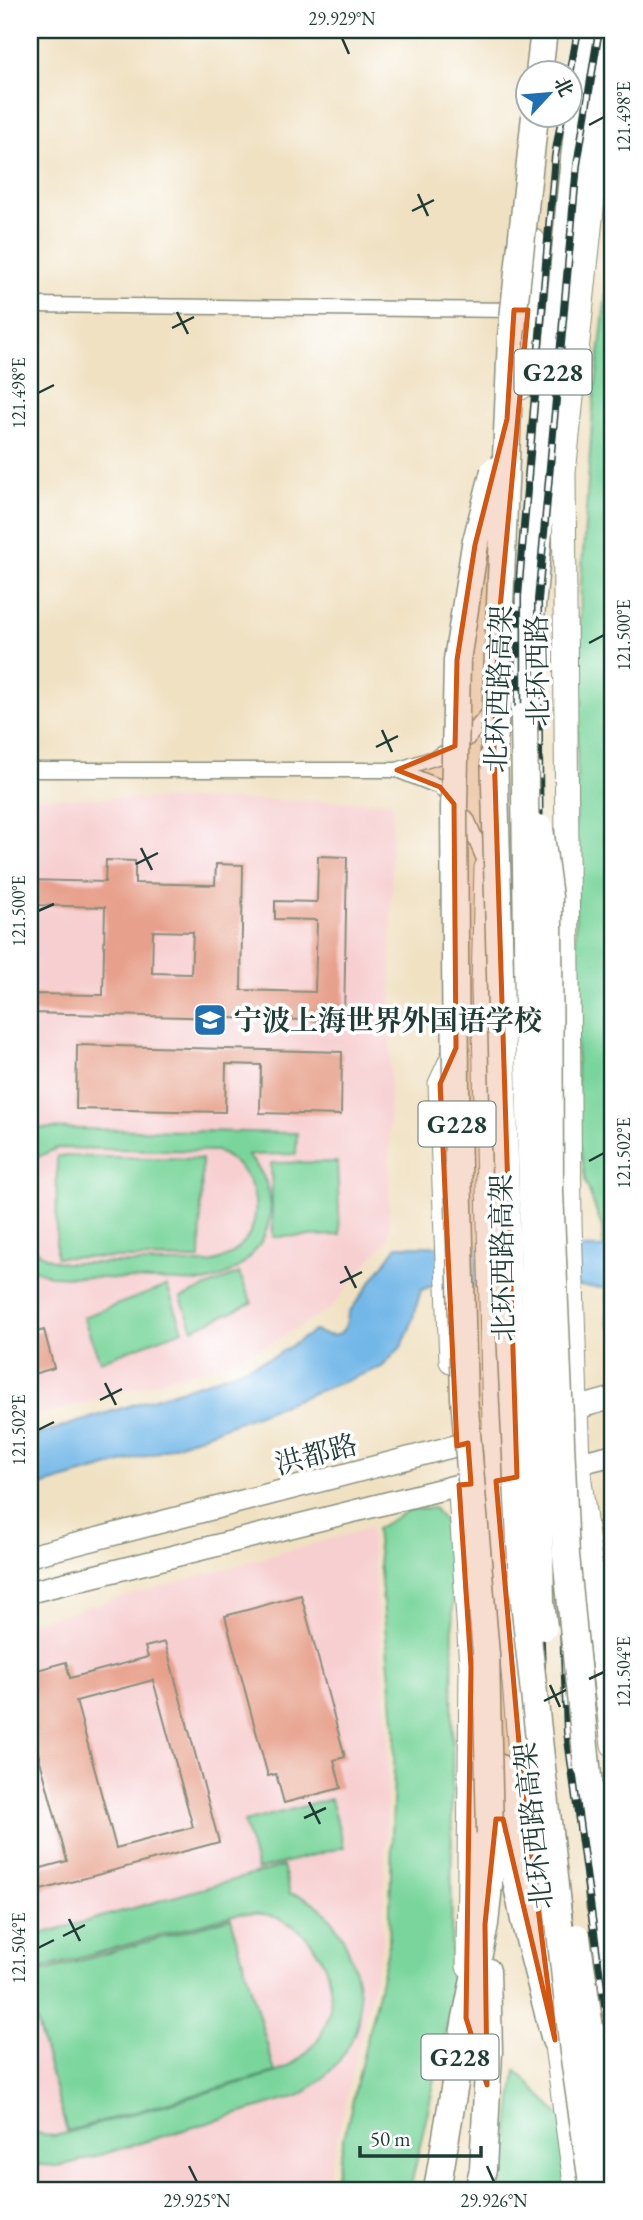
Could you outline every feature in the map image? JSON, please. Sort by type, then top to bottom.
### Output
[{"type":"highway","points":[[541,60],[544,30]]},
{"type":"highway","name":"北环西路高架","points":[[588,30],[572,174],[524,716],[541,1602],[574,1910],[613,2189]]},
{"type":"highway","name":"北环西路高架","points":[[533,130],[511,337],[494,750],[512,1365],[522,1583],[573,2052],[593,2190]]},
{"type":"highway","name":"G228","points":[[437,2190],[485,1924],[498,1833],[464,1398],[456,1090],[454,794],[457,660],[475,545],[508,419]]},
{"type":"highway","name":"G228","points":[[524,716],[549,897],[551,1205],[566,1555],[600,1906]]},
{"type":"highway","points":[[498,1833],[555,2040]]},
{"type":"highway","points":[[478,2190],[483,2169],[489,2051],[485,1924]]},
{"type":"highway","points":[[466,2018],[487,2085]]},
{"type":"highway","points":[[602,2113],[613,2164]]},
{"type":"highway","points":[[583,2190],[585,2139]]},
{"type":"main road","points":[[551,60],[554,30]]},
{"type":"main road","name":"北环西路","points":[[613,39],[606,78],[565,473],[570,1222],[578,1464],[613,1745]]},
{"type":"main road","name":"北环西路","points":[[545,130],[490,712],[483,987],[496,1481],[524,1800],[576,2190]]},
{"type":"main road","points":[[466,2018],[470,1925],[471,1667],[449,1325],[440,1084],[483,987]]},
{"type":"main road","name":"洪都路","points":[[30,1556],[495,1436],[577,1407],[613,1398]]},
{"type":"main road","points":[[30,1592],[459,1485],[496,1481],[613,1455]]},
{"type":"main road","points":[[613,1819],[600,1906],[613,1992]]},
{"type":"main road","points":[[610,1959],[613,2010]]},
{"type":"street","points":[[30,305],[528,310]]},
{"type":"street","points":[[30,770],[397,770],[437,757],[467,739],[490,712]]},
{"type":"street","points":[[397,770],[440,787],[468,821],[486,864]]},
{"type":"highlighted area","points":[[514,310],[528,310],[499,619],[494,749],[517,1477],[496,1481],[524,1800],[555,2040],[503,1819],[496,1819],[485,1924],[487,2085],[466,2018],[471,1667],[459,1485],[471,1484],[468,1443],[457,1446],[440,1084],[456,1048],[454,804],[440,787],[397,770],[455,746],[457,660],[475,545],[507,419]]},
{"type":"shaded area","name":"宁波上海世界外国语学校","points":[[30,797],[392,802],[389,1237],[331,1308],[273,1342],[224,1363],[30,1418]]},
{"type":"shaded area","points":[[370,1528],[389,1731],[383,1943],[325,2190],[30,2190],[30,1623]]},
{"type":"green space","points":[[613,232],[613,1330],[608,1324],[602,1227],[585,1180],[577,1124],[575,856],[581,583],[593,409]]},
{"type":"green space","points":[[30,1128],[297,1133],[296,1154],[247,1155],[261,1173],[269,1193],[267,1228],[250,1257],[237,1269],[221,1277],[204,1282],[50,1276],[30,1265],[30,1244],[46,1257],[65,1263],[210,1263],[230,1255],[244,1243],[252,1227],[255,1210],[253,1192],[246,1176],[233,1162],[216,1151],[57,1148],[30,1164]]},
{"type":"green space","points":[[57,1156],[202,1159],[200,1259],[56,1257]]},
{"type":"green space","points":[[337,1162],[340,1235],[273,1237],[271,1163]]},
{"type":"green space","points":[[239,1273],[252,1303],[193,1329],[181,1298]]},
{"type":"green space","points":[[167,1286],[183,1330],[100,1361],[83,1317]]},
{"type":"green space","points":[[434,1508],[447,1526],[453,1583],[451,2008],[410,2190],[332,2190],[389,1944],[395,1732],[376,1529],[409,1510]]},
{"type":"green space","points":[[331,1799],[344,1847],[257,1870],[244,1822]]},
{"type":"green space","points":[[283,1866],[290,1894],[308,1899],[324,1911],[348,1948],[355,1970],[359,2014],[355,2032],[332,2069],[299,2096],[76,2162],[57,2166],[30,2164],[30,2132],[54,2136],[67,2133],[282,2070],[300,2058],[316,2042],[327,2019],[331,2002],[330,1984],[317,1950],[306,1936],[270,1915],[233,1915],[30,1972],[30,1937]]},
{"type":"green space","points":[[231,1918],[275,2072],[67,2131],[30,1999],[30,1975]]},
{"type":"green space","points":[[516,2070],[613,2171],[613,2190],[501,2190]]},
{"type":"water","points":[[397,1246],[613,1248],[613,1289],[564,1285],[429,1287],[421,1290],[409,1331],[401,1347],[382,1367],[156,1453],[30,1489],[30,1437],[212,1380],[275,1356],[314,1331],[338,1335],[347,1322],[348,1314]]},
{"type":"building","points":[[318,856],[347,857],[344,1021],[30,1013],[30,994],[103,995],[105,907],[30,905],[30,880],[105,882],[106,860],[135,861],[135,883],[215,885],[216,864],[243,865],[241,990],[315,992],[317,920],[275,919],[275,901],[317,902]],"holes":[[[153,931],[193,932],[191,974],[152,973]]]},
{"type":"building","points":[[77,1045],[342,1052],[341,1115],[260,1113],[261,1065],[226,1064],[225,1112],[76,1109]]},
{"type":"building","points":[[44,1330],[54,1368],[30,1375],[30,1334]]},
{"type":"building","points":[[301,1595],[345,1757],[334,1760],[341,1788],[284,1803],[276,1774],[268,1776],[225,1616]]},
{"type":"building","points":[[165,1642],[219,1842],[30,1893],[30,1871],[67,1861],[30,1723],[30,1672],[66,1662],[70,1678],[148,1657],[145,1647]],"holes":[[[153,1680],[193,1827],[116,1848],[76,1701]]]},
{"type":"railway","points":[[573,60],[578,30]]},
{"type":"railway","points":[[599,30],[577,165],[538,600],[541,1035],[567,1732],[613,2073]]},
{"type":"railway","points":[[560,130],[555,156],[518,597],[519,1039],[544,1728],[605,2190]]},
{"type":"place","name":"宁波上海世界外国语学校","points":[[210,1020]]}]
